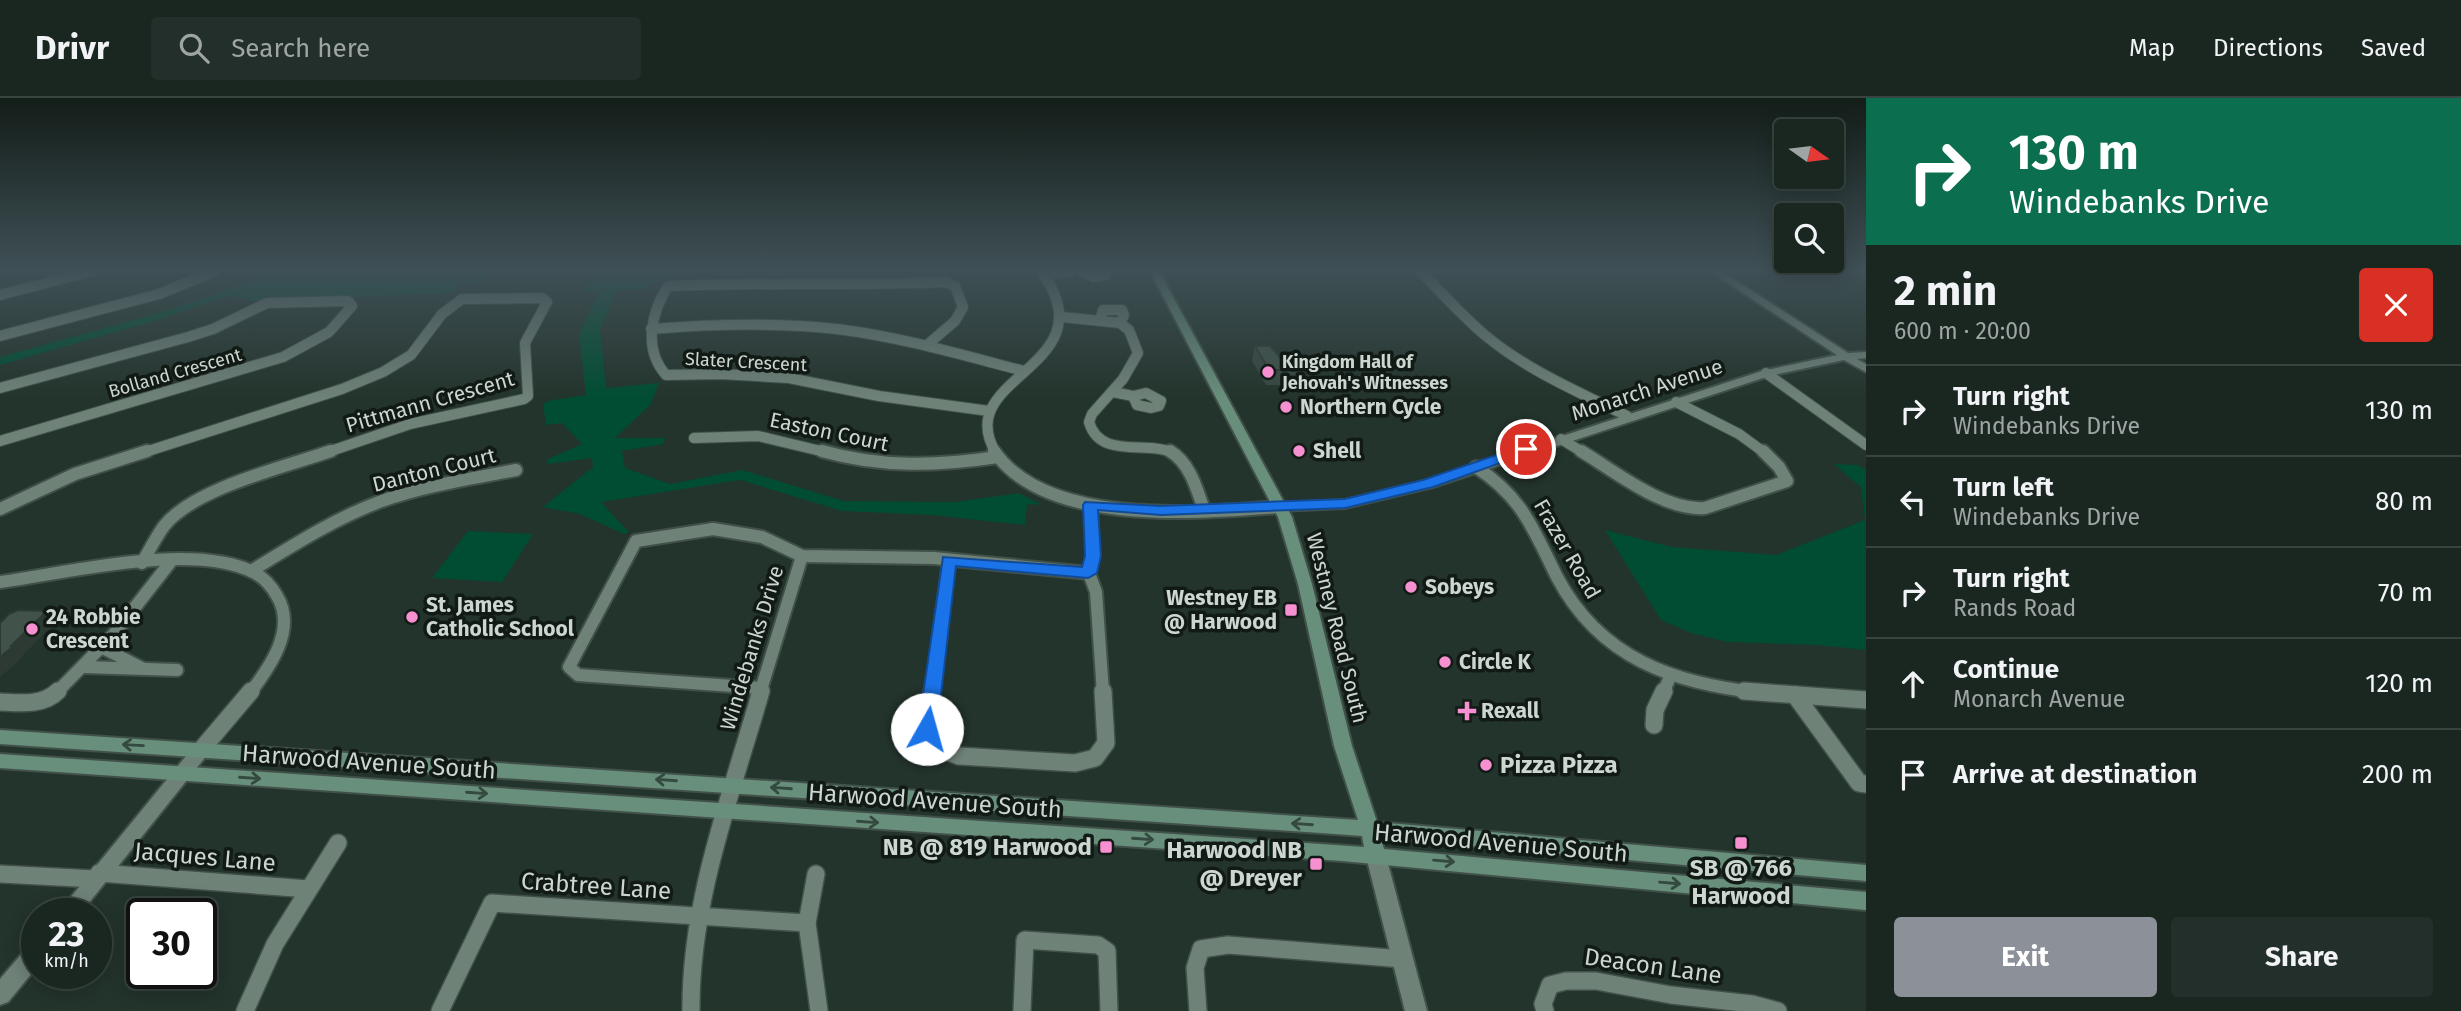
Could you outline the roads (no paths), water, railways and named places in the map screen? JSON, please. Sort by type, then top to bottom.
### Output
[{"type":"main road","name":"Westney Road South","points":[[1177,314],[1285,517],[1298,554],[1343,746],[1376,856]]},
{"type":"main road","name":"Harwood Avenue South","points":[[0,737],[1370,829],[1866,873]]},
{"type":"main road","name":"Harwood Avenue South","points":[[0,761],[1376,856],[1866,901]]},
{"type":"street","points":[[0,336],[83,314]]},
{"type":"street","name":"Bolland Crescent","points":[[0,388],[201,333],[244,314]]},
{"type":"street","name":"Bolland Crescent","points":[[0,441],[283,357],[329,332],[345,314]]},
{"type":"street","name":"Pittmann Crescent","points":[[0,509],[75,474],[342,389],[381,374],[418,348],[442,314]]},
{"type":"street","name":"Pittmann Crescent","points":[[142,563],[165,525],[183,509],[219,489],[410,424],[524,399],[528,396],[525,343],[541,314]]},
{"type":"street","points":[[655,314],[651,329],[712,324],[798,326],[882,336],[1024,371]]},
{"type":"street","points":[[927,345],[955,321],[959,314]]},
{"type":"street","points":[[1061,314],[1058,332],[1048,347],[986,417],[988,439],[998,457],[1019,476],[1091,505],[1131,510],[1279,507]]},
{"type":"street","points":[[1464,314],[1507,351],[1554,379],[1627,416]]},
{"type":"street","points":[[1781,314],[1866,369]]},
{"type":"street","points":[[1062,317],[1120,323],[1129,330],[1138,353],[1133,364],[1090,418],[1089,425],[1099,439],[1122,448],[1170,451],[1181,457],[1205,510]]},
{"type":"street","name":"Slater Crescent","points":[[651,329],[660,370],[666,374],[789,378],[878,396],[989,411]]},
{"type":"street","name":"Monarch Avenue","points":[[1279,507],[1345,503],[1428,484],[1627,416],[1766,373],[1847,356],[1866,355]]},
{"type":"street","points":[[1766,373],[1866,445]]},
{"type":"street","points":[[1112,391],[1133,396]]},
{"type":"street","points":[[1561,439],[1661,499],[1684,508],[1705,508],[1787,481],[1781,470],[1747,439],[1676,402]]},
{"type":"street","name":"Easton Court","points":[[694,438],[743,435],[772,439],[849,459],[904,466],[998,457]]},
{"type":"street","name":"Frazer Road","points":[[1476,467],[1512,494],[1582,618],[1619,650],[1670,677],[1722,690],[1866,700]]},
{"type":"street","name":"Danton Court","points":[[251,571],[330,523],[400,494],[516,470]]},
{"type":"street","points":[[949,561],[927,729],[936,747],[959,756],[1075,763],[1095,758],[1106,743],[1096,592],[1088,573],[1093,556],[1091,505]]},
{"type":"street","points":[[761,688],[578,675],[569,667],[636,541],[713,529],[762,537],[802,556]]},
{"type":"street","name":"Windebanks Drive","points":[[726,812],[802,556],[909,557],[1088,573]]},
{"type":"street","points":[[0,702],[32,704],[52,697],[101,648],[172,560]]},
{"type":"street","points":[[0,582],[172,560],[211,562],[251,571],[270,585],[282,603],[285,616],[279,646],[254,685],[80,898]]},
{"type":"street","points":[[101,648],[142,668]]},
{"type":"street","points":[[84,667],[177,670]]},
{"type":"street","points":[[1654,725],[1655,710],[1670,677]]},
{"type":"street","points":[[1795,695],[1862,783]]},
{"type":"street","points":[[691,1011],[689,983],[697,916],[726,812]]},
{"type":"street","points":[[244,1011],[275,944],[338,843]]},
{"type":"street","points":[[1376,856],[1416,1011]]},
{"type":"street","name":"Jacques Lane","points":[[0,874],[97,876],[308,889]]},
{"type":"street","points":[[816,874],[807,923],[818,1011]]},
{"type":"street","points":[[440,1011],[492,903]]},
{"type":"street","name":"Crabtree Lane","points":[[492,903],[697,916]]},
{"type":"street","points":[[697,916],[807,923]]},
{"type":"street","points":[[1022,1011],[1025,940],[1098,945],[1107,951],[1109,1011]]},
{"type":"street","points":[[1198,1011],[1195,968],[1201,949],[1228,945],[1403,959]]},
{"type":"street","points":[[0,995],[21,970]]},
{"type":"street","name":"Deacon Lane","points":[[1545,1011],[1543,1004],[1550,985],[1567,979],[1591,978],[1671,995],[1754,1005],[1778,1011]]},
{"type":"place","name":"Kingdom Hall of Jehovah's Witnesses","points":[[1268,372]]},
{"type":"place","name":"Northern Cycle","points":[[1286,407]]},
{"type":"place","name":"Shell","points":[[1299,451]]},
{"type":"place","name":"Sobeys","points":[[1411,587]]},
{"type":"place","name":"Westney EB @ Harwood","points":[[1291,610]]},
{"type":"place","name":"St. James Catholic School","points":[[412,617]]},
{"type":"place","name":"24 Robbie Crescent","points":[[32,629]]},
{"type":"place","name":"Circle K","points":[[1445,662]]},
{"type":"place","name":"Rexall","points":[[1467,711]]},
{"type":"place","name":"Pizza Pizza","points":[[1486,765]]},
{"type":"place","name":"SB @ 766 Harwood","points":[[1741,843]]},
{"type":"place","name":"NB @ 819 Harwood","points":[[1106,847]]},
{"type":"place","name":"Harwood NB @ Dreyer","points":[[1316,864]]}]
